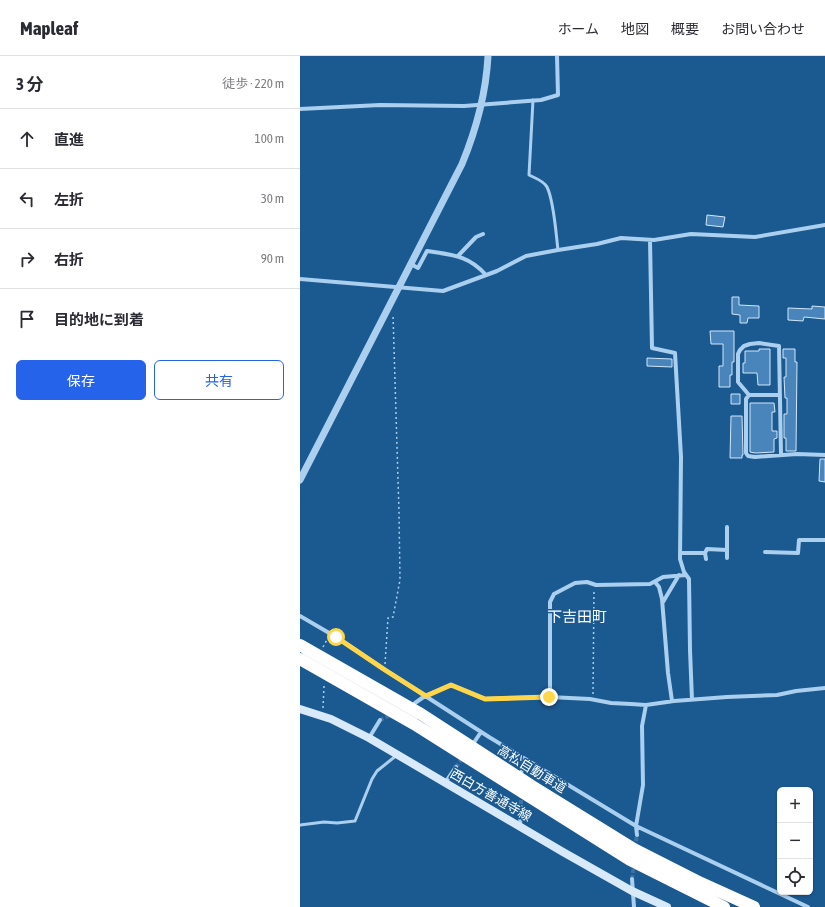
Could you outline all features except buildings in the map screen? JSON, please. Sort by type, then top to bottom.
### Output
[{"type":"highway","name":"高松自動車道","points":[[300,645],[421,714],[532,786],[634,849],[701,883],[754,907]]},
{"type":"highway","name":"高松自動車道","points":[[300,659],[414,724],[630,860],[724,907]]},
{"type":"main road","name":"西白方善通寺線","points":[[300,709],[323,716],[369,738],[632,891],[667,907]]},
{"type":"street","points":[[300,478],[462,164],[481,104],[488,56]]},
{"type":"street","points":[[300,109],[380,105],[464,106],[542,100],[558,95],[557,56]]},
{"type":"street","points":[[300,279],[442,291],[497,271],[526,256],[597,244],[622,238],[650,240],[690,234],[755,237],[825,226]]},
{"type":"street","points":[[458,256],[476,237],[483,234]]},
{"type":"street","points":[[650,240],[652,348],[675,353],[681,457],[680,553],[681,566],[689,579],[692,700]]},
{"type":"street","points":[[411,264],[418,268],[427,251],[458,256],[470,261],[486,275]]},
{"type":"street","points":[[780,395],[749,395],[738,382],[738,354],[744,346],[759,343],[779,346],[780,395],[781,454]]},
{"type":"street","points":[[749,395],[746,399],[746,453],[748,456],[755,457],[781,454],[825,455]]},
{"type":"street","points":[[727,527],[727,558]]},
{"type":"street","points":[[765,552],[798,553],[799,540],[825,540]]},
{"type":"street","points":[[680,553],[705,553],[707,549],[727,550]]},
{"type":"street","points":[[705,553],[706,559]]},
{"type":"street","points":[[662,603],[679,575]]},
{"type":"street","points":[[550,697],[551,598],[558,592],[575,583],[587,582],[594,585],[650,584],[663,577],[686,575]]},
{"type":"street","points":[[654,582],[659,587],[662,603],[672,701]]},
{"type":"street","points":[[300,616],[330,633],[385,670],[525,759],[636,826],[808,907]]},
{"type":"street","points":[[415,703],[426,696],[451,685],[485,699],[550,697],[646,705],[672,701],[777,695],[796,691],[825,688]]},
{"type":"street","points":[[637,835],[636,826],[642,785],[642,726],[646,705]]},
{"type":"street","points":[[369,738],[380,720]]},
{"type":"street","points":[[473,744],[482,732]]},
{"type":"street","points":[[521,773],[525,759]]},
{"type":"street","points":[[445,783],[456,767]]},
{"type":"street","points":[[520,826],[521,807]]},
{"type":"street","points":[[632,879],[634,907]]},
{"type":"lane","points":[[533,100],[529,175],[547,186],[553,213],[558,250]]},
{"type":"lane","points":[[300,825],[324,822],[337,823],[354,821],[377,771],[398,755]]},
{"type":"path","points":[[385,670],[388,618],[393,617],[400,580],[392,312]]},
{"type":"path","points":[[593,700],[594,585]]},
{"type":"path","points":[[322,649],[330,633]]},
{"type":"path","points":[[323,716],[324,686]]},
{"type":"tunnel","points":[[380,720],[393,714]]},
{"type":"tunnel","points":[[456,767],[464,756]]},
{"type":"tunnel","points":[[521,794],[521,807]]},
{"type":"tunnel","points":[[635,847],[637,835]]},
{"type":"tunnel","points":[[632,879],[634,864]]},
{"type":"district","name":"下吉田町","points":[[577,616]]},
{"type":"route","points":[[336,637],[426,696],[451,685],[485,699],[549,697]]}]
